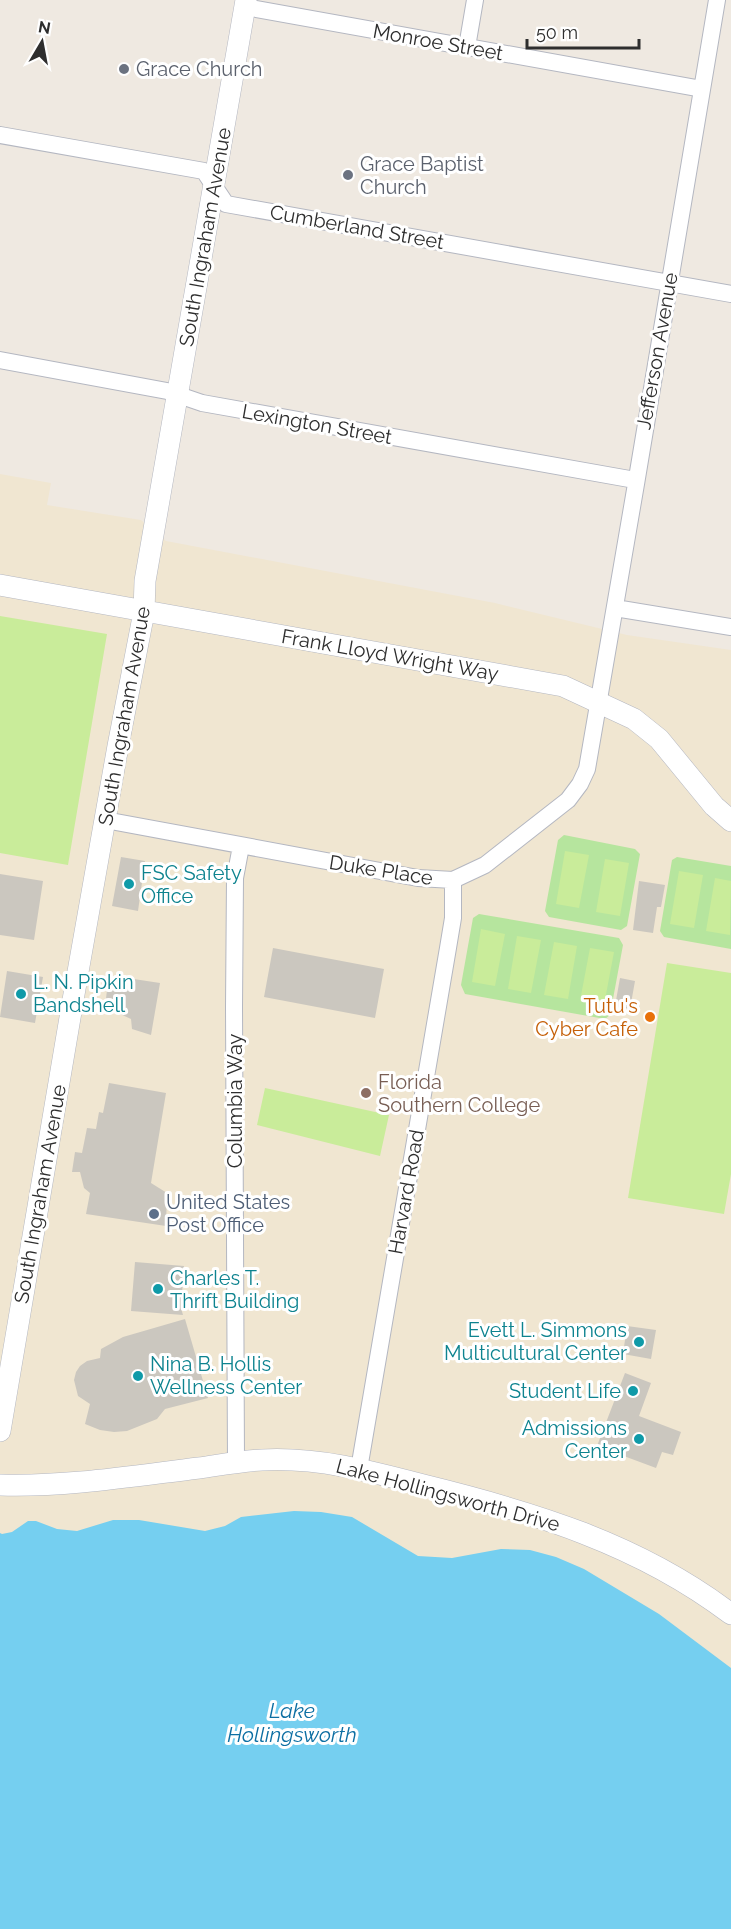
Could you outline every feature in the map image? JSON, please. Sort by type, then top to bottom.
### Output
[{"type":"street","points":[[467,47],[475,0]]},
{"type":"street","name":"Jefferson Avenue","points":[[598,703],[717,0]]},
{"type":"street","name":"Monroe Street","points":[[246,4],[702,89]]},
{"type":"street","name":"South Ingraham Avenue","points":[[0,1431],[105,820],[144,612],[146,581],[246,4]]},
{"type":"street","name":"Cumberland Street","points":[[0,135],[204,171],[226,204],[731,294]]},
{"type":"street","name":"Lexington Street","points":[[0,360],[167,391],[213,405],[635,480]]},
{"type":"street","name":"Frank Lloyd Wright Way","points":[[0,585],[563,686],[634,719],[659,739],[714,806],[731,821]]},
{"type":"street","points":[[615,608],[731,627]]},
{"type":"street","name":"Duke Place","points":[[105,820],[418,878],[453,880],[485,865],[568,800],[580,784],[587,769],[598,703]]},
{"type":"street","name":"Columbia Way","points":[[236,1463],[234,995],[236,878],[241,846]]},
{"type":"street","name":"Harvard Road","points":[[359,1469],[453,918],[453,880]]},
{"type":"street","name":"Lake Hollingsworth Drive","points":[[0,1485],[33,1486],[81,1483],[236,1463],[292,1459],[324,1462],[500,1504],[562,1524],[664,1570],[718,1603],[731,1614]]},
{"type":"shaded area","name":"Florida Southern College","points":[[0,474],[51,483],[47,505],[141,520],[166,541],[495,603],[627,635],[731,650],[731,1682],[0,1540]]},
{"type":"green space","points":[[0,616],[107,634],[68,865],[0,853]]},
{"type":"green space","points":[[564,835],[635,849],[640,854],[627,926],[621,930],[549,917],[545,911],[558,840]]},
{"type":"green space","points":[[565,851],[589,855],[579,908],[556,904]]},
{"type":"green space","points":[[677,857],[731,866],[731,949],[664,937],[660,931],[672,860]]},
{"type":"green space","points":[[605,859],[629,863],[620,916],[596,912]]},
{"type":"green space","points":[[679,871],[703,875],[694,928],[670,924]]},
{"type":"green space","points":[[715,878],[731,881],[730,935],[706,931]]},
{"type":"green space","points":[[479,914],[619,938],[623,945],[610,1015],[605,1019],[465,994],[461,985],[473,918]]},
{"type":"green space","points":[[481,929],[505,934],[495,986],[472,982]]},
{"type":"green space","points":[[517,936],[541,940],[531,993],[508,989]]},
{"type":"green space","points":[[554,942],[577,946],[568,999],[544,995]]},
{"type":"green space","points":[[590,948],[614,952],[604,1005],[580,1001]]},
{"type":"green space","points":[[667,963],[731,973],[731,1174],[724,1214],[628,1198]]},
{"type":"green space","points":[[265,1088],[389,1115],[380,1156],[257,1125]]},
{"type":"water","name":"Lake Hollingsworth","points":[[294,1511],[352,1517],[418,1556],[452,1558],[501,1549],[530,1550],[556,1557],[584,1569],[659,1614],[731,1668],[731,1929],[0,1929],[0,1533],[12,1532],[28,1521],[36,1521],[57,1529],[77,1531],[113,1520],[139,1520],[205,1531],[225,1526],[241,1517]]},
{"type":"building","name":"FSC Safety Office","points":[[121,857],[145,861],[138,911],[112,906]]},
{"type":"building","points":[[0,874],[43,881],[34,940],[0,935]]},
{"type":"building","points":[[639,881],[665,885],[661,907],[657,907],[653,933],[633,930]]},
{"type":"building","points":[[273,948],[384,969],[375,1018],[264,997]]},
{"type":"building","name":"L. N. Pipkin Bandshell","points":[[7,971],[43,977],[35,1023],[0,1017]]},
{"type":"building","points":[[114,976],[160,983],[151,1035],[132,1029],[131,1019],[118,1013],[119,1009],[105,1007],[107,990],[112,989]]},
{"type":"building","points":[[620,978],[635,981],[630,1009],[615,1006]]},
{"type":"building","points":[[109,1083],[166,1093],[151,1183],[167,1193],[166,1226],[86,1214],[90,1193],[84,1188],[80,1172],[72,1172],[75,1152],[82,1153],[87,1128],[96,1129],[99,1112],[103,1113]]},
{"type":"building","name":"Charles T. Thrift Building","points":[[135,1262],[184,1266],[181,1308],[183,1315],[131,1311]]},
{"type":"building","name":"Nina B. Hollis Wellness Center","points":[[185,1319],[208,1398],[165,1409],[157,1419],[127,1431],[100,1430],[85,1424],[90,1404],[78,1396],[74,1380],[80,1366],[87,1361],[100,1358],[101,1349],[123,1337]]},
{"type":"building","name":"Evett L. Simmons Multicultural Center","points":[[627,1326],[656,1330],[651,1359],[623,1354]]},
{"type":"building","name":"Admissions Center","points":[[625,1373],[651,1383],[639,1416],[681,1432],[673,1455],[662,1452],[656,1468],[597,1446]]},
{"type":"place","name":"Grace Church","points":[[124,69]]},
{"type":"place","name":"Grace Baptist Church","points":[[348,175]]},
{"type":"place","name":"FSC Safety Office","points":[[129,884]]},
{"type":"place","name":"L. N. Pipkin Bandshell","points":[[21,994]]},
{"type":"place","name":"Tutu's Cyber Cafe","points":[[650,1017]]},
{"type":"place","name":"Florida Southern College","points":[[366,1093]]},
{"type":"place","name":"United States Post Office","points":[[154,1214]]},
{"type":"place","name":"Charles T. Thrift Building","points":[[158,1289]]},
{"type":"place","name":"Evett L. Simmons Multicultural Center","points":[[639,1342]]},
{"type":"place","name":"Nina B. Hollis Wellness Center","points":[[138,1376]]},
{"type":"place","name":"Student Life","points":[[633,1391]]},
{"type":"place","name":"Admissions Center","points":[[639,1439]]}]
